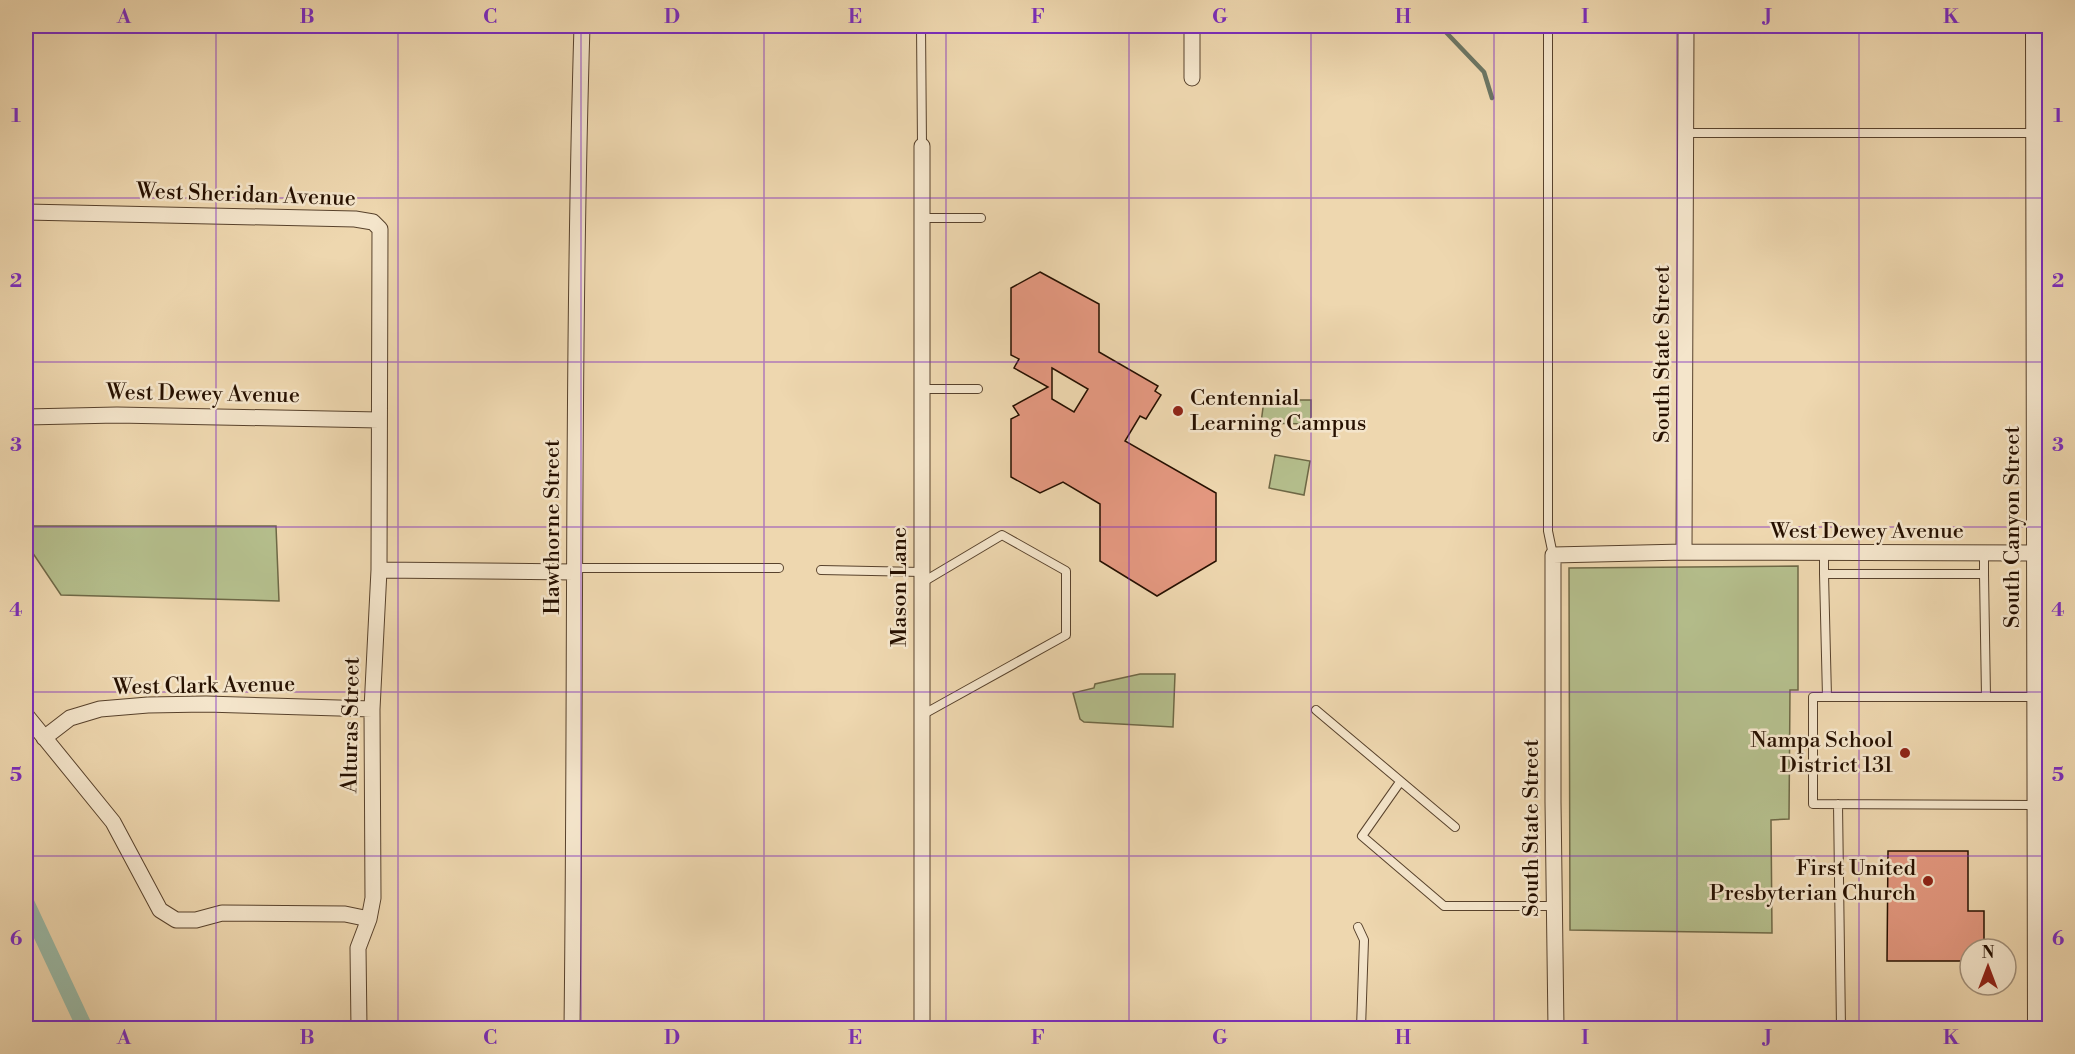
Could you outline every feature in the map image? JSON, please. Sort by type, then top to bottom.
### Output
[{"type":"street","name":"Hawthorne Street","points":[[572,1029],[574,570],[582,26]]},
{"type":"street","points":[[1192,26],[1192,78]]},
{"type":"street","name":"South State Street","points":[[1684,552],[1686,26]]},
{"type":"street","name":"South Canyon Street","points":[[2035,26],[2042,134],[2039,410],[2043,553],[2036,697],[2037,1029]]},
{"type":"street","name":"Mason Lane","points":[[922,146],[922,1029]]},
{"type":"street","name":"West Sheridan Avenue","points":[[26,212],[355,219],[373,222],[380,229],[379,420]]},
{"type":"street","name":"West Dewey Avenue","points":[[26,417],[117,414],[379,420]]},
{"type":"street","name":"Alturas Street","points":[[358,1029],[358,948],[369,919],[373,898],[372,709],[379,570],[379,420]]},
{"type":"street","points":[[1553,555],[1684,552]]},
{"type":"street","name":"West Dewey Avenue","points":[[1684,552],[2043,553]]},
{"type":"street","name":"South State Street","points":[[1553,555],[1556,1029]]},
{"type":"street","points":[[379,570],[574,570]]},
{"type":"street","name":"West Clark Avenue","points":[[44,738],[70,718],[100,709],[206,704],[372,709]]},
{"type":"street","points":[[26,715],[113,822],[160,910],[176,920],[196,920],[222,913],[345,914],[369,919]]},
{"type":"lane","points":[[921,26],[922,146]]},
{"type":"lane","name":"South State Street","points":[[1548,26],[1548,531],[1553,555]]},
{"type":"lane","points":[[1686,134],[2042,134]]},
{"type":"lane","points":[[922,218],[981,218]]},
{"type":"lane","points":[[922,389],[978,389]]},
{"type":"lane","points":[[821,570],[922,577],[1002,535],[1066,571],[1066,634],[922,715]]},
{"type":"lane","points":[[1824,553],[1827,697]]},
{"type":"lane","points":[[1984,553],[1986,697]]},
{"type":"lane","points":[[574,570],[779,568]]},
{"type":"lane","points":[[1824,574],[1984,574]]},
{"type":"lane","points":[[2036,697],[1813,697],[1813,804],[2036,805]]},
{"type":"lane","points":[[1316,710],[1455,827]]},
{"type":"lane","points":[[1400,782],[1362,836],[1444,906],[1554,906]]},
{"type":"lane","points":[[1838,804],[1841,1029]]},
{"type":"lane","points":[[1358,927],[1364,940],[1361,1029]]},
{"type":"green space","points":[[1264,400],[1311,400],[1311,424],[1261,423]]},
{"type":"green space","points":[[1275,455],[1310,461],[1304,495],[1269,488]]},
{"type":"green space","points":[[26,526],[276,526],[279,601],[61,595],[26,543]]},
{"type":"green space","points":[[1798,566],[1798,690],[1790,690],[1789,819],[1771,820],[1772,933],[1570,930],[1569,568]]},
{"type":"green space","points":[[1140,674],[1175,674],[1173,727],[1084,722],[1080,719],[1073,693],[1094,688],[1095,684]]},
{"type":"building","points":[[1040,272],[1099,304],[1099,352],[1158,386],[1155,391],[1161,395],[1146,419],[1140,416],[1125,441],[1216,493],[1216,561],[1157,596],[1100,561],[1100,504],[1063,482],[1040,493],[1011,477],[1011,419],[1019,415],[1013,406],[1048,387],[1014,368],[1019,359],[1011,355],[1011,288]],"holes":[[[1052,368],[1088,389],[1074,412],[1052,399]]]},
{"type":"building","name":"First United Presbyterian Church","points":[[1888,851],[1968,851],[1968,911],[1984,911],[1984,937],[1958,937],[1958,961],[1887,961]]},
{"type":"waterway","points":[[1440,26],[1484,72],[1492,98]]},
{"type":"waterway","points":[[26,902],[85,1028]]},
{"type":"place","name":"Centennial Learning Campus","points":[[1178,411]]},
{"type":"place","name":"Nampa School District 131","points":[[1905,753]]},
{"type":"place","name":"First United Presbyterian Church","points":[[1928,881]]}]
